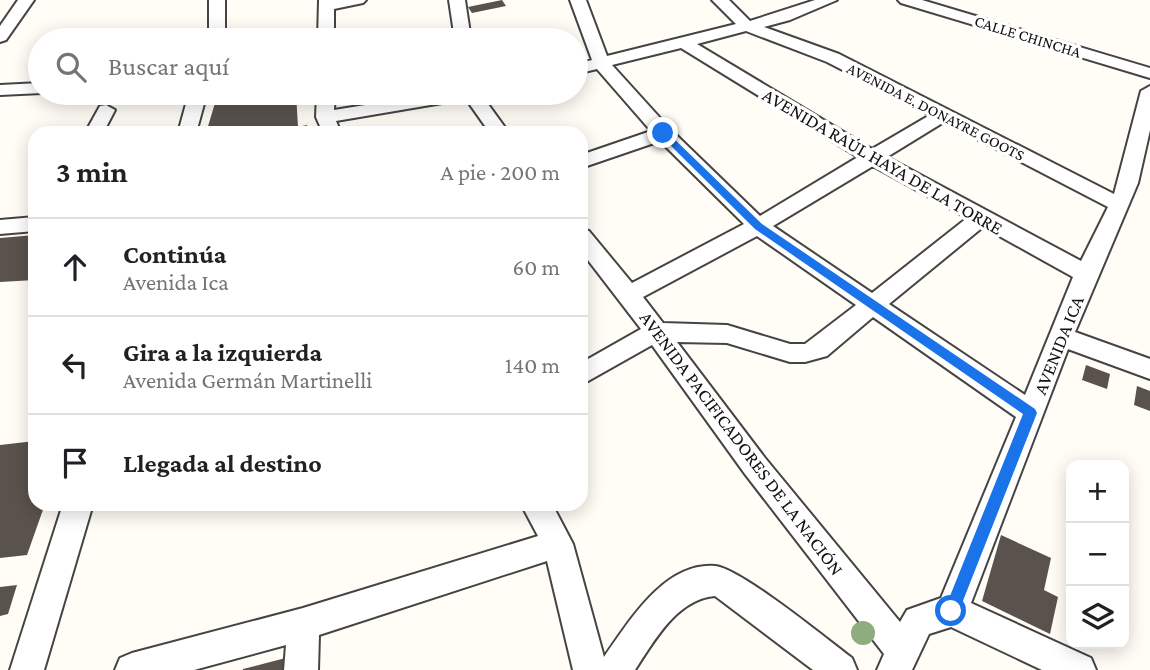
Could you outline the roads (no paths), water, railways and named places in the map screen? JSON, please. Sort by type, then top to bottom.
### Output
[{"type":"street","points":[[0,37],[26,0]]},
{"type":"street","points":[[217,0],[218,28]]},
{"type":"street","points":[[326,28],[327,3],[358,0]]},
{"type":"street","points":[[457,0],[461,28]]},
{"type":"street","points":[[578,0],[602,64],[663,133],[758,226],[1030,413]]},
{"type":"street","name":"AVENIDA E. DONAYRE GOOTS","points":[[720,0],[747,26],[833,58],[945,114],[1133,193]]},
{"type":"street","points":[[588,67],[747,26],[829,0]]},
{"type":"street","name":"CALLE CHINCHA","points":[[906,0],[1150,73]]},
{"type":"street","name":"AVENIDA RAÚL HAYA DE LA TORRE","points":[[683,43],[873,158],[980,219],[1086,274]]},
{"type":"street","points":[[0,90],[28,89]]},
{"type":"street","name":"AVENIDA ICA","points":[[951,611],[1086,274],[1133,193],[1150,91]]},
{"type":"street","points":[[189,126],[195,105]]},
{"type":"street","points":[[327,105],[329,125],[418,105]]},
{"type":"street","points":[[480,105],[495,126]]},
{"type":"street","points":[[98,126],[106,110]]},
{"type":"street","points":[[630,294],[758,226],[945,114]]},
{"type":"street","points":[[588,160],[663,133]]},
{"type":"street","points":[[588,371],[655,332],[727,334],[790,353],[805,353],[818,349],[980,219]]},
{"type":"street","points":[[0,227],[28,225]]},
{"type":"street","name":"AVENIDA PACIFICADORES DE LA NACIÓN","points":[[588,244],[630,294],[655,332],[898,660]]},
{"type":"street","points":[[1061,337],[1150,369]]},
{"type":"street","points":[[27,670],[76,511]]},
{"type":"street","points":[[540,511],[558,544],[590,670]]},
{"type":"street","points":[[132,670],[303,624],[558,544]]},
{"type":"street","points":[[615,670],[659,608],[690,585],[714,581],[730,587],[753,603],[839,670]]},
{"type":"street","points":[[898,660],[918,621],[951,611],[1079,670]]},
{"type":"street","points":[[301,670],[303,624]]}]
